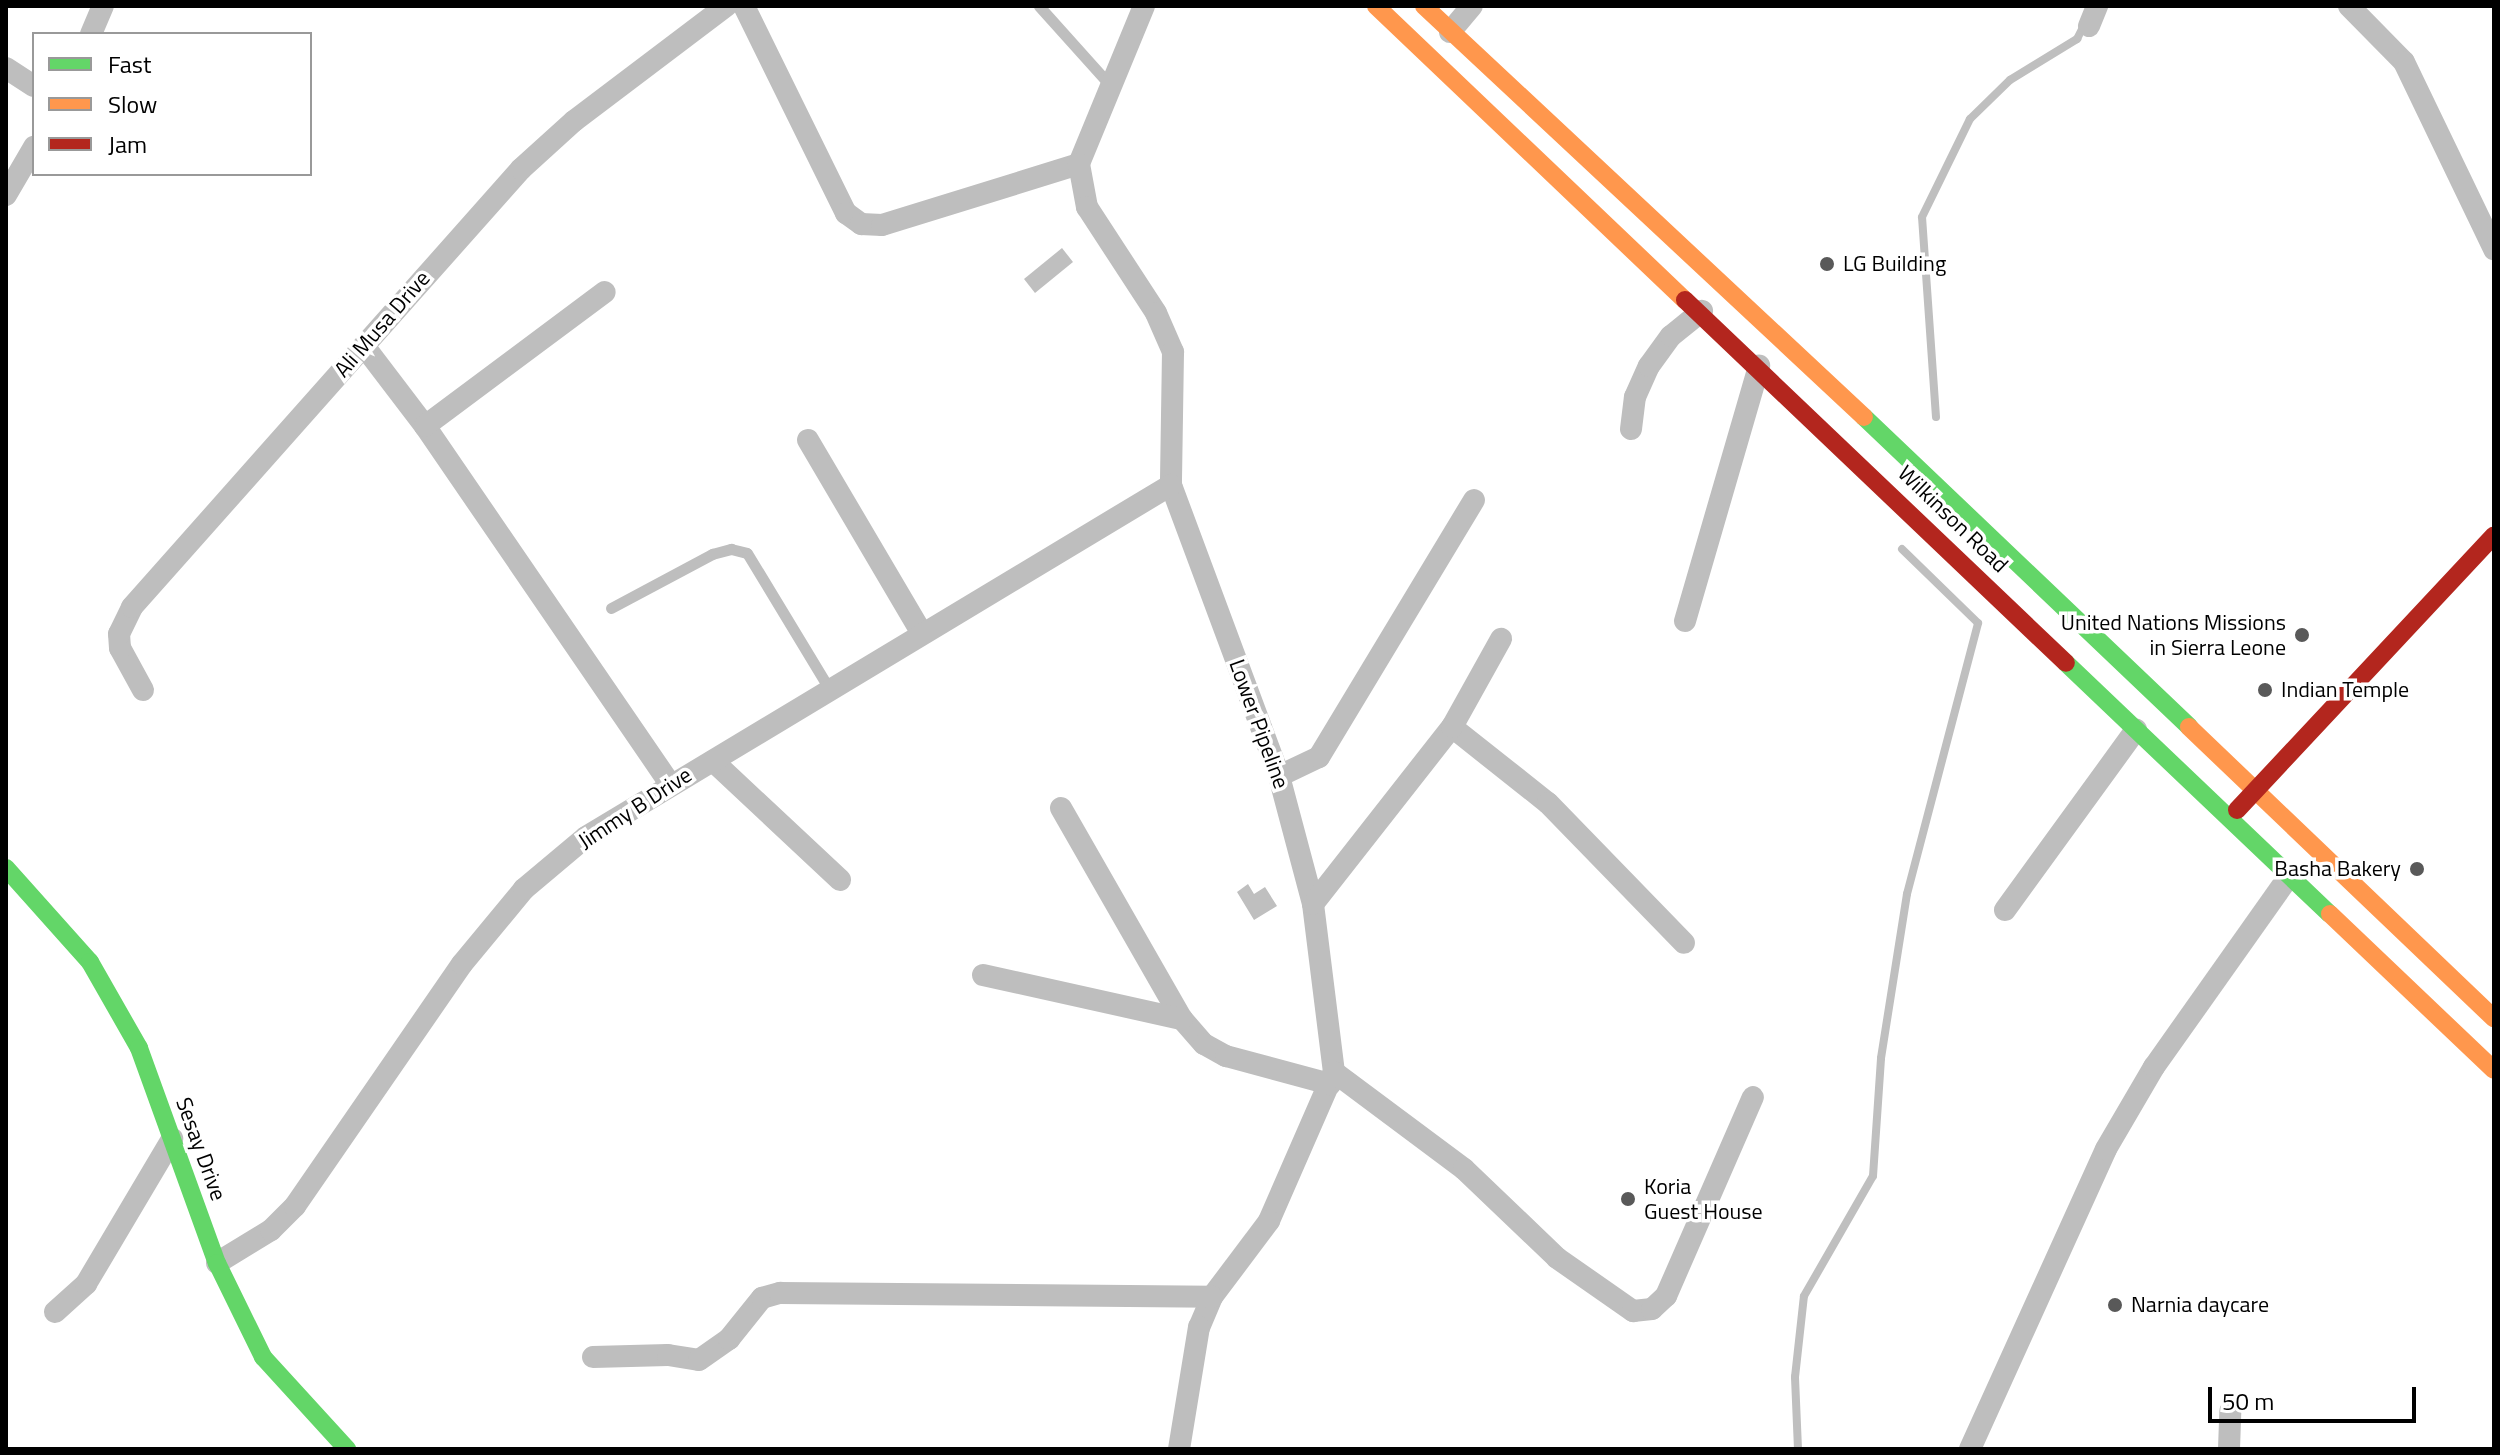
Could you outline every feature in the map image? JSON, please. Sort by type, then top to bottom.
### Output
[{"type":"main road","name":"Wilkinson Road","points":[[1376,6],[1702,311],[2494,1070]]},
{"type":"main road","name":"Wilkinson Road","points":[[1424,6],[2257,789],[2494,1018]]},
{"type":"main road","points":[[2229,818],[2494,535]]},
{"type":"main road","name":"Sesay Drive","points":[[6,868],[90,962],[139,1048],[217,1263],[263,1357],[347,1449]]},
{"type":"street","points":[[92,32],[103,6]]},
{"type":"street","name":"Ali Musa Drive","points":[[143,690],[120,648],[119,634],[132,607],[521,169],[574,121],[726,6]]},
{"type":"street","points":[[744,6],[846,213],[861,224],[882,225],[1079,164],[1109,84],[1144,6]]},
{"type":"street","points":[[1450,32],[1472,6]]},
{"type":"street","points":[[2349,6],[2404,62],[2494,249]]},
{"type":"street","points":[[6,68],[32,85]]},
{"type":"street","points":[[6,195],[32,150]]},
{"type":"street","name":"Lower Pipeline","points":[[1079,164],[1087,207],[1098,231],[1156,313],[1173,352],[1171,485],[1279,776],[1313,904],[1332,1078]]},
{"type":"street","points":[[425,426],[605,292]]},
{"type":"street","points":[[1631,429],[1635,397],[1649,366],[1671,336],[1702,311]]},
{"type":"street","points":[[364,346],[425,426],[669,783]]},
{"type":"street","points":[[1685,621],[1759,366]]},
{"type":"street","points":[[808,440],[921,632]]},
{"type":"street","name":"Jimmy B Drive","points":[[217,1263],[271,1230],[295,1206],[462,964],[524,889],[586,837],[669,783],[713,761],[921,632],[1171,485]]},
{"type":"street","points":[[1279,776],[1319,757],[1474,500]]},
{"type":"street","points":[[1313,904],[1452,727],[1501,639]]},
{"type":"street","points":[[1452,727],[1559,813],[1684,943]]},
{"type":"street","points":[[2005,910],[2136,730]]},
{"type":"street","points":[[713,761],[840,880]]},
{"type":"street","points":[[1061,808],[1182,1019],[1204,1044],[1226,1056],[1332,1078],[1464,1169],[1557,1258],[1633,1311],[1652,1309],[1666,1296],[1753,1097]]},
{"type":"street","points":[[1970,1449],[2106,1149],[2154,1067],[2290,875]]},
{"type":"street","points":[[983,975],[1182,1019]]},
{"type":"street","points":[[1179,1449],[1191,1355],[1212,1297],[1269,1221],[1332,1078]]},
{"type":"street","points":[[55,1312],[86,1284],[172,1139]]},
{"type":"street","points":[[593,1357],[699,1360],[729,1339],[762,1298],[780,1293],[1212,1297]]},
{"type":"street","points":[[2229,1449],[2230,1411]]},
{"type":"lane","points":[[1039,6],[1109,84]]},
{"type":"lane","points":[[611,608],[712,554],[731,549],[747,553],[830,690]]},
{"type":"shaded area","points":[[1062,248],[1073,262],[1035,293],[1024,279]]},
{"type":"shaded area","points":[[1248,884],[1254,894],[1265,887],[1277,906],[1254,920],[1237,892]]},
{"type":"waterway","points":[[1936,417],[1922,217],[1970,119],[2010,80],[2077,39],[2084,25]]},
{"type":"waterway","points":[[1798,1449],[1795,1377],[1804,1296],[1873,1176],[1881,1058],[1907,894],[1978,623],[1902,549]]},
{"type":"traffic: fast","points":[[1864,417],[2189,727]]},
{"type":"traffic: fast","points":[[2066,663],[2330,914]]},
{"type":"traffic: fast","points":[[6,868],[90,962],[139,1048],[217,1263],[263,1357],[347,1449]]},
{"type":"traffic: slow","points":[[1376,6],[1685,300]]},
{"type":"traffic: slow","points":[[1424,6],[1864,417]]},
{"type":"traffic: slow","points":[[2189,727],[2494,1018]]},
{"type":"traffic: slow","points":[[2330,914],[2494,1070]]},
{"type":"traffic: jam","points":[[1685,300],[2066,663]]},
{"type":"traffic: jam","points":[[2237,810],[2494,535]]},
{"type":"place","name":"LG Building","points":[[1827,264]]},
{"type":"place","name":"United Nations Missions in Sierra Leone","points":[[2302,635]]},
{"type":"place","name":"Indian Temple","points":[[2265,690]]},
{"type":"place","name":"Basha Bakery","points":[[2417,869]]},
{"type":"place","name":"Koria Guest House","points":[[1628,1199]]},
{"type":"place","name":"Narnia daycare","points":[[2115,1305]]}]
